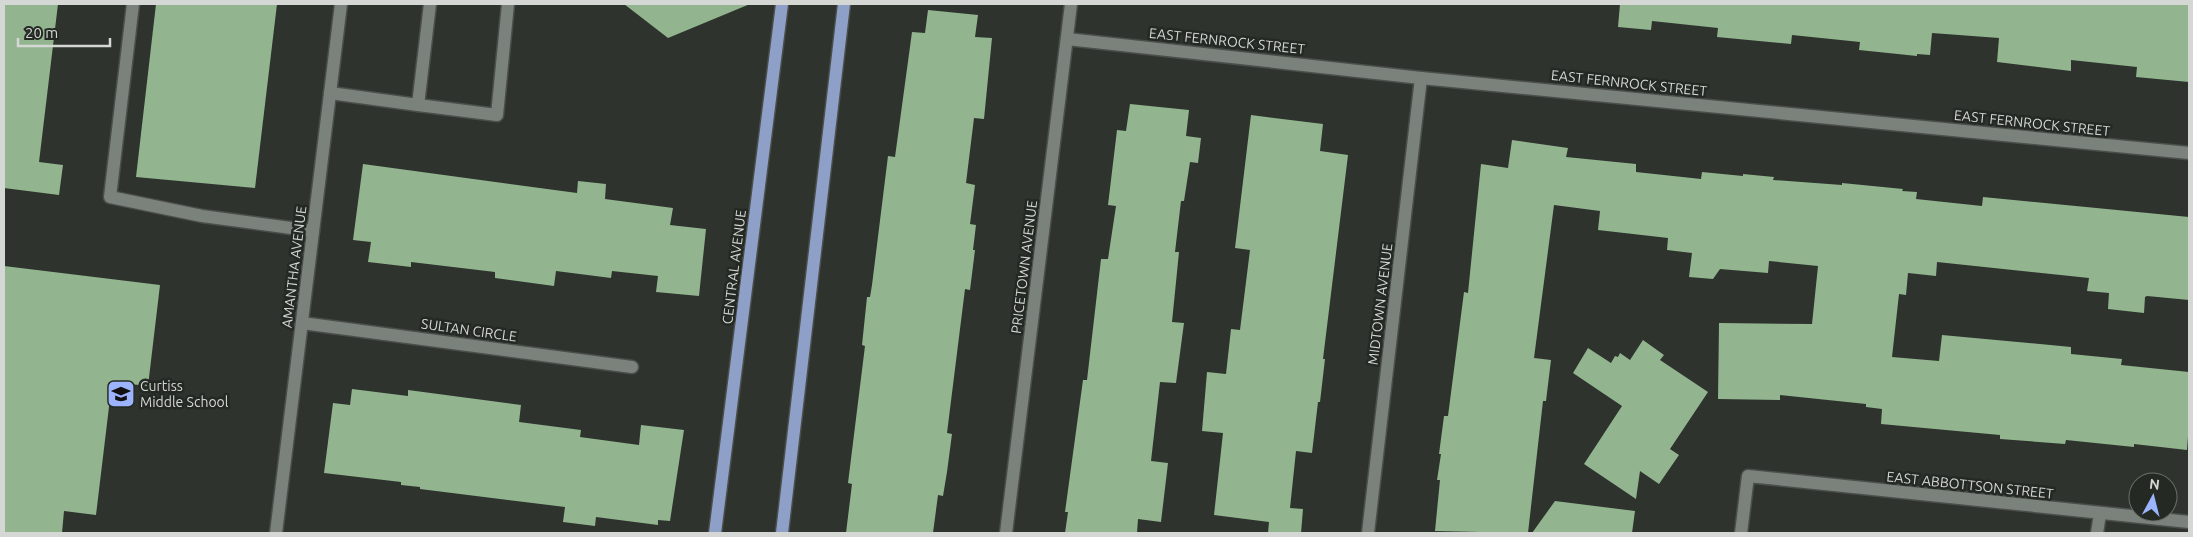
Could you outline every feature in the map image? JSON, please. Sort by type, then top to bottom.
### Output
[{"type":"main road","name":"CENTRAL AVENUE","points":[[715,533],[782,4]]},
{"type":"main road","points":[[782,533],[844,4]]},
{"type":"street","points":[[133,4],[110,197],[202,216],[313,231]]},
{"type":"street","name":"AMANTHA AVENUE","points":[[276,533],[341,4]]},
{"type":"street","points":[[418,105],[430,4]]},
{"type":"street","points":[[330,94],[497,114],[508,4]]},
{"type":"street","name":"PRICETOWN AVENUE","points":[[1006,533],[1071,4]]},
{"type":"street","name":"EAST FERNROCK STREET","points":[[1067,39],[1422,78],[2189,153]]},
{"type":"street","name":"MIDTOWN AVENUE","points":[[1368,533],[1422,78]]},
{"type":"street","name":"SULTAN CIRCLE","points":[[302,323],[632,368]]},
{"type":"street","name":"EAST ABBOTTSON STREET","points":[[1741,533],[1748,476],[2189,522]]},
{"type":"street","points":[[2097,533],[2100,514]]},
{"type":"building","points":[[4,4],[58,4],[39,162],[63,165],[59,195],[4,188]]},
{"type":"building","points":[[156,4],[277,4],[255,188],[136,177]]},
{"type":"building","points":[[624,4],[750,4],[668,38]]},
{"type":"building","points":[[1620,4],[2189,4],[2189,82],[2136,77],[2137,67],[2071,60],[2071,71],[1997,62],[1999,38],[1932,33],[1930,55],[1917,54],[1917,56],[1859,50],[1860,42],[1792,35],[1791,44],[1717,37],[1718,28],[1652,21],[1651,30],[1618,27]]},
{"type":"building","points":[[928,10],[978,15],[975,37],[992,38],[984,119],[974,118],[966,183],[975,185],[970,224],[976,225],[973,250],[975,250],[970,290],[965,289],[947,433],[952,434],[947,472],[943,496],[938,495],[933,533],[846,533],[852,484],[848,483],[865,346],[862,345],[867,297],[870,297],[872,285],[888,156],[895,157],[912,32],[925,33]]},
{"type":"building","points":[[1130,104],[1189,110],[1186,136],[1201,138],[1198,163],[1190,162],[1184,201],[1181,201],[1175,252],[1179,252],[1172,322],[1184,323],[1176,383],[1160,382],[1151,461],[1168,463],[1161,522],[1138,519],[1137,533],[1065,533],[1068,512],[1065,512],[1083,380],[1087,380],[1101,259],[1108,259],[1116,206],[1108,205],[1117,130],[1126,131]]},
{"type":"building","points":[[1251,115],[1323,124],[1320,151],[1348,155],[1323,359],[1325,359],[1320,402],[1318,402],[1312,453],[1296,451],[1290,508],[1303,509],[1301,533],[1268,533],[1269,522],[1214,515],[1223,433],[1202,431],[1207,372],[1226,374],[1231,329],[1240,330],[1250,250],[1235,248]]},
{"type":"building","points":[[1512,140],[1568,148],[1566,157],[1636,164],[1636,172],[1701,179],[1702,172],[1743,176],[1743,174],[1774,177],[1773,180],[1842,185],[1842,183],[1903,189],[1902,191],[1917,192],[1916,199],[1982,206],[1983,197],[2189,217],[2189,300],[2147,296],[2145,297],[2144,313],[2108,309],[2109,293],[2087,291],[2089,278],[1937,262],[1936,276],[1908,273],[1906,295],[1899,294],[1892,357],[1939,361],[1942,335],[2071,347],[2071,354],[2122,359],[2121,365],[2189,372],[2187,450],[2134,444],[2134,447],[2066,440],[2065,444],[2000,439],[2000,435],[1881,424],[1882,409],[1866,407],[1866,404],[1780,395],[1780,400],[1718,399],[1719,323],[1812,324],[1818,266],[1769,261],[1768,273],[1720,269],[1713,279],[1689,277],[1692,253],[1667,250],[1668,238],[1598,230],[1600,211],[1554,205],[1534,358],[1551,360],[1546,401],[1543,401],[1528,533],[1435,531],[1440,480],[1437,480],[1441,454],[1439,454],[1444,416],[1448,416],[1464,292],[1468,293],[1481,164],[1508,168]]},
{"type":"building","points":[[363,164],[577,193],[578,181],[606,184],[605,199],[673,208],[670,225],[706,229],[699,296],[656,292],[658,276],[612,271],[611,278],[556,271],[554,286],[495,278],[495,272],[411,262],[411,267],[368,262],[371,242],[353,240]]},
{"type":"building","points":[[4,266],[160,285],[148,386],[112,382],[96,515],[64,511],[62,533],[4,533]]},
{"type":"building","points":[[1643,340],[1664,355],[1660,360],[1708,392],[1670,449],[1679,455],[1659,484],[1640,471],[1636,499],[1584,464],[1622,406],[1573,373],[1588,348],[1611,363],[1615,356],[1618,357],[1620,353],[1630,360]]},
{"type":"building","points":[[352,389],[408,396],[408,390],[521,405],[519,422],[581,430],[580,437],[639,445],[641,425],[684,430],[670,521],[658,520],[658,525],[596,517],[595,526],[563,522],[565,507],[420,489],[420,487],[401,485],[401,482],[324,473],[333,403],[350,405]]},
{"type":"building","points":[[1555,501],[1635,511],[1632,533],[1532,533]]},
{"type":"place","name":"Curtiss Middle School","points":[[121,394]]}]
